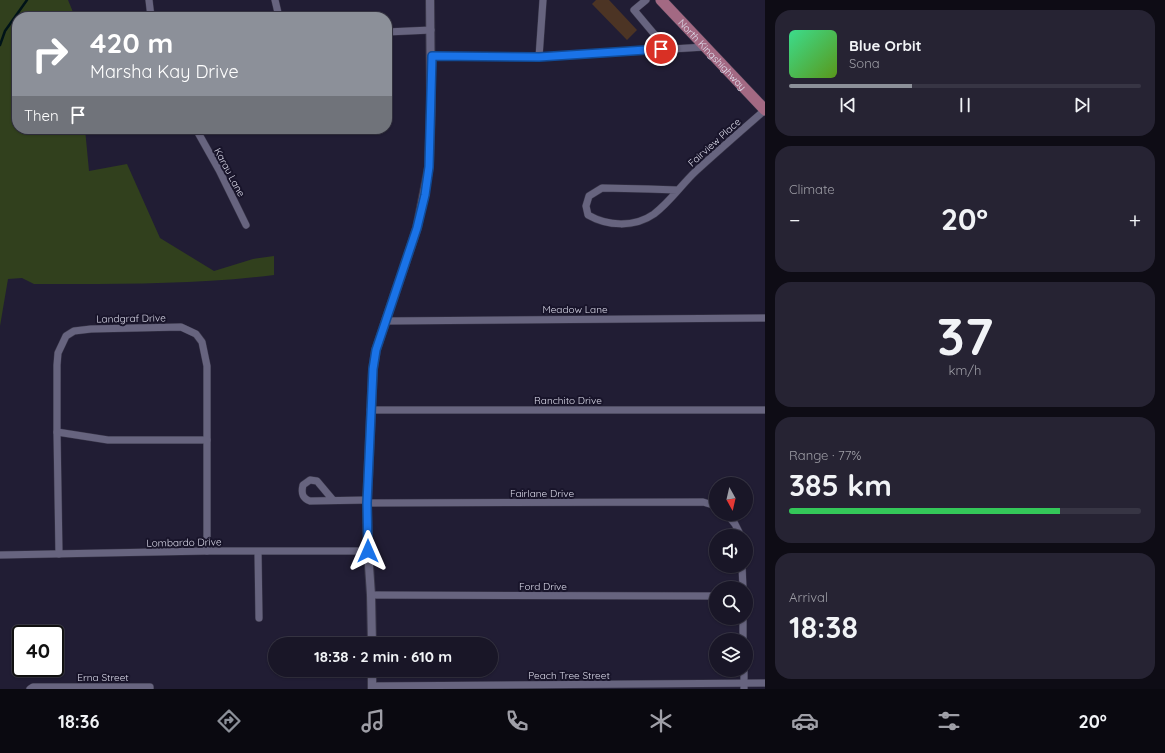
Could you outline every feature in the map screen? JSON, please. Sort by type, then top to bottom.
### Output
[{"type":"main road","name":"North Kingshighway","points":[[661,0],[765,110]]},
{"type":"street","points":[[149,0],[150,12]]},
{"type":"street","points":[[275,0],[278,12]]},
{"type":"street","points":[[372,637],[367,501],[373,369],[376,350],[417,228],[425,195],[429,167],[432,56],[430,0]]},
{"type":"street","points":[[539,57],[543,0]]},
{"type":"street","points":[[646,0],[634,10],[655,35],[661,49]]},
{"type":"street","points":[[392,32],[431,30]]},
{"type":"street","points":[[432,56],[539,57],[705,47]]},
{"type":"street","name":"Fairview Place","points":[[677,190],[602,188],[589,196],[586,206],[588,215],[596,220],[620,225],[634,223],[653,215],[669,201],[677,190],[696,171],[765,110]]},
{"type":"street","name":"Karau Lane","points":[[199,134],[219,170],[246,225]]},
{"type":"street","name":"Meadow Lane","points":[[386,321],[765,318]]},
{"type":"street","name":"Landgraf Drive","points":[[59,554],[57,432],[58,353],[66,336],[74,330],[181,327],[196,334],[202,342],[207,366],[206,551]]},
{"type":"street","name":"Ranchito Drive","points":[[370,410],[765,410]]},
{"type":"street","points":[[57,432],[108,440],[207,440]]},
{"type":"street","name":"Fairlane Drive","points":[[333,500],[703,502],[709,504]]},
{"type":"street","name":"Lombardo Drive","points":[[0,555],[206,551],[368,551]]},
{"type":"street","points":[[258,552],[259,618]]},
{"type":"street","name":"Ford Drive","points":[[371,595],[709,596]]},
{"type":"street","points":[[372,677],[372,688]]},
{"type":"street","name":"Peach Tree Street","points":[[372,688],[744,687],[765,683]]},
{"type":"street","name":"Erna Street","points":[[32,688],[150,688]]},
{"type":"green space","points":[[0,0],[68,0],[73,12],[12,12],[12,134],[85,134],[89,171],[127,164],[160,238],[214,271],[253,259],[274,256],[274,275],[214,281],[124,284],[34,284],[22,278],[8,279],[0,326]]},
{"type":"building","points":[[596,0],[609,0],[637,30],[627,40],[592,4]]},
{"type":"waterway","points":[[18,12],[27,0]]},
{"type":"waterway","points":[[0,45],[5,31],[12,21]]},
{"type":"route","points":[[368,551],[367,503],[373,369],[376,350],[417,228],[425,195],[429,167],[432,56],[539,57],[661,49]]}]
